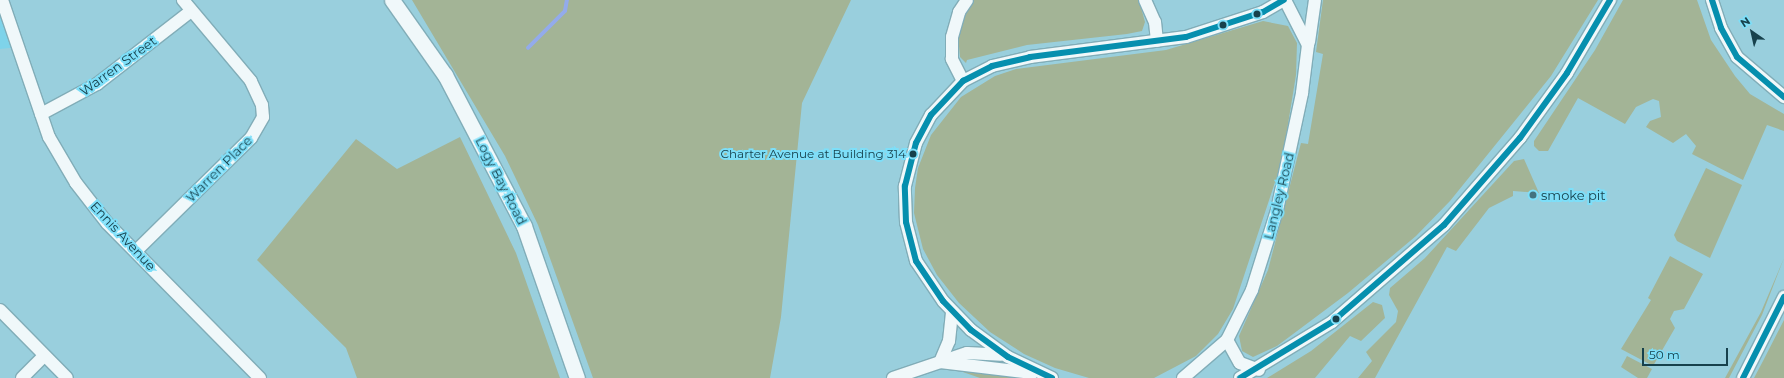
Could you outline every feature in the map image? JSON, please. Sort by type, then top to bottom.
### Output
[{"type":"main road","name":"Logy Bay Road","points":[[392,0],[445,75],[524,226],[576,378]]},
{"type":"street","name":"Ennis Avenue","points":[[2,0],[40,114],[61,160],[76,183],[107,223],[260,378]]},
{"type":"street","name":"Warren Place","points":[[136,251],[251,138],[263,117],[262,104],[251,82],[183,0]]},
{"type":"street","points":[[964,81],[952,59],[952,37],[958,12],[967,0]]},
{"type":"street","points":[[1145,0],[1155,22],[1157,41]]},
{"type":"street","points":[[1047,376],[1008,357],[952,312],[916,261],[906,222],[905,186],[910,158],[923,128],[940,103],[964,81],[1011,60],[1157,41],[1206,32],[1263,12],[1284,0],[1308,45]]},
{"type":"street","name":"Langley Road","points":[[1183,378],[1227,340],[1252,290],[1277,210],[1302,93],[1315,0]]},
{"type":"street","points":[[1240,378],[1259,370],[1332,322],[1444,225],[1520,138],[1567,73],[1610,0]]},
{"type":"street","points":[[1712,0],[1721,28],[1737,57],[1784,97]]},
{"type":"street","name":"Warren Street","points":[[40,114],[96,84],[191,11]]},
{"type":"street","points":[[1743,378],[1784,297]]},
{"type":"street","points":[[0,310],[67,378]]},
{"type":"street","points":[[940,362],[949,341],[952,312]]},
{"type":"street","points":[[1227,340],[1240,363],[1259,370]]},
{"type":"street","points":[[893,378],[975,351],[1008,357]]},
{"type":"street","points":[[22,378],[44,356]]},
{"type":"street","points":[[940,362],[1047,376]]},
{"type":"shaded area","points":[[0,0],[18,47],[0,49]]},
{"type":"green space","points":[[412,0],[851,0],[802,103],[781,317],[770,378],[593,378],[538,225],[505,156]]},
{"type":"green space","points":[[974,0],[1139,0],[1145,22],[1142,31],[1027,45],[967,60],[966,63],[960,57],[958,36],[960,22]]},
{"type":"green space","points":[[1323,0],[1598,0],[1551,76],[1450,201],[1416,236],[1348,293],[1277,346],[1253,357],[1242,351],[1239,336],[1268,270],[1301,143],[1308,144],[1323,54],[1316,52]]},
{"type":"green space","points":[[1623,0],[1697,0],[1711,40],[1735,76],[1750,94],[1784,114],[1784,131],[1767,125],[1743,180],[1692,154],[1696,146],[1686,134],[1673,143],[1646,127],[1650,121],[1661,117],[1659,101],[1653,99],[1636,107],[1625,124],[1578,98],[1548,151],[1539,151],[1534,146],[1534,141],[1595,50]]},
{"type":"green space","points":[[1263,21],[1288,26],[1297,43],[1296,75],[1282,161],[1233,309],[1218,334],[1196,356],[1154,378],[1089,378],[1055,368],[1024,354],[990,332],[959,303],[937,275],[923,249],[914,213],[915,188],[918,168],[931,135],[961,97],[995,76],[1016,69],[1166,50]]},
{"type":"green space","points":[[460,137],[516,253],[560,378],[357,378],[346,348],[257,260],[356,139],[397,169]]},
{"type":"green space","points":[[1524,159],[1539,193],[1513,191],[1513,196],[1489,208],[1456,251],[1447,247],[1375,378],[1358,378],[1372,361],[1366,352],[1396,322],[1398,311],[1389,295],[1390,288],[1425,258],[1514,161]]},
{"type":"green space","points":[[1706,168],[1742,185],[1710,258],[1677,241],[1674,235]]},
{"type":"green space","points":[[1670,256],[1703,274],[1684,309],[1674,311],[1670,319],[1675,328],[1653,366],[1621,349],[1651,300],[1648,298]]},
{"type":"green space","points":[[1784,258],[1762,315],[1729,378],[1725,378],[1761,312]]},
{"type":"green space","points":[[1373,302],[1382,305],[1385,318],[1361,341],[1350,336],[1315,378],[1267,378],[1311,351]]},
{"type":"green space","points":[[1784,320],[1784,378],[1754,378],[1763,361]]},
{"type":"green space","points":[[1627,356],[1652,369],[1647,378],[1638,378],[1621,367]]},
{"type":"green space","points":[[969,369],[1016,378],[980,378],[960,371]]},
{"type":"waterway","points":[[528,48],[565,11],[567,0]]},
{"type":"transit line","points":[[1052,378],[1008,357],[971,330],[943,301],[916,261],[906,222],[905,186],[916,143],[931,115],[963,81],[992,66],[1030,57],[1186,37],[1263,12],[1284,0]]},
{"type":"transit line","points":[[1240,378],[1332,322],[1444,225],[1520,138],[1567,73],[1610,0]]},
{"type":"transit line","points":[[1712,0],[1721,28],[1737,57],[1784,97]]},
{"type":"transit line","points":[[1743,378],[1784,297]]},
{"type":"place","name":"Charter Avenue at Building 314","points":[[913,154]]},
{"type":"place","name":"smoke pit","points":[[1533,195]]}]
